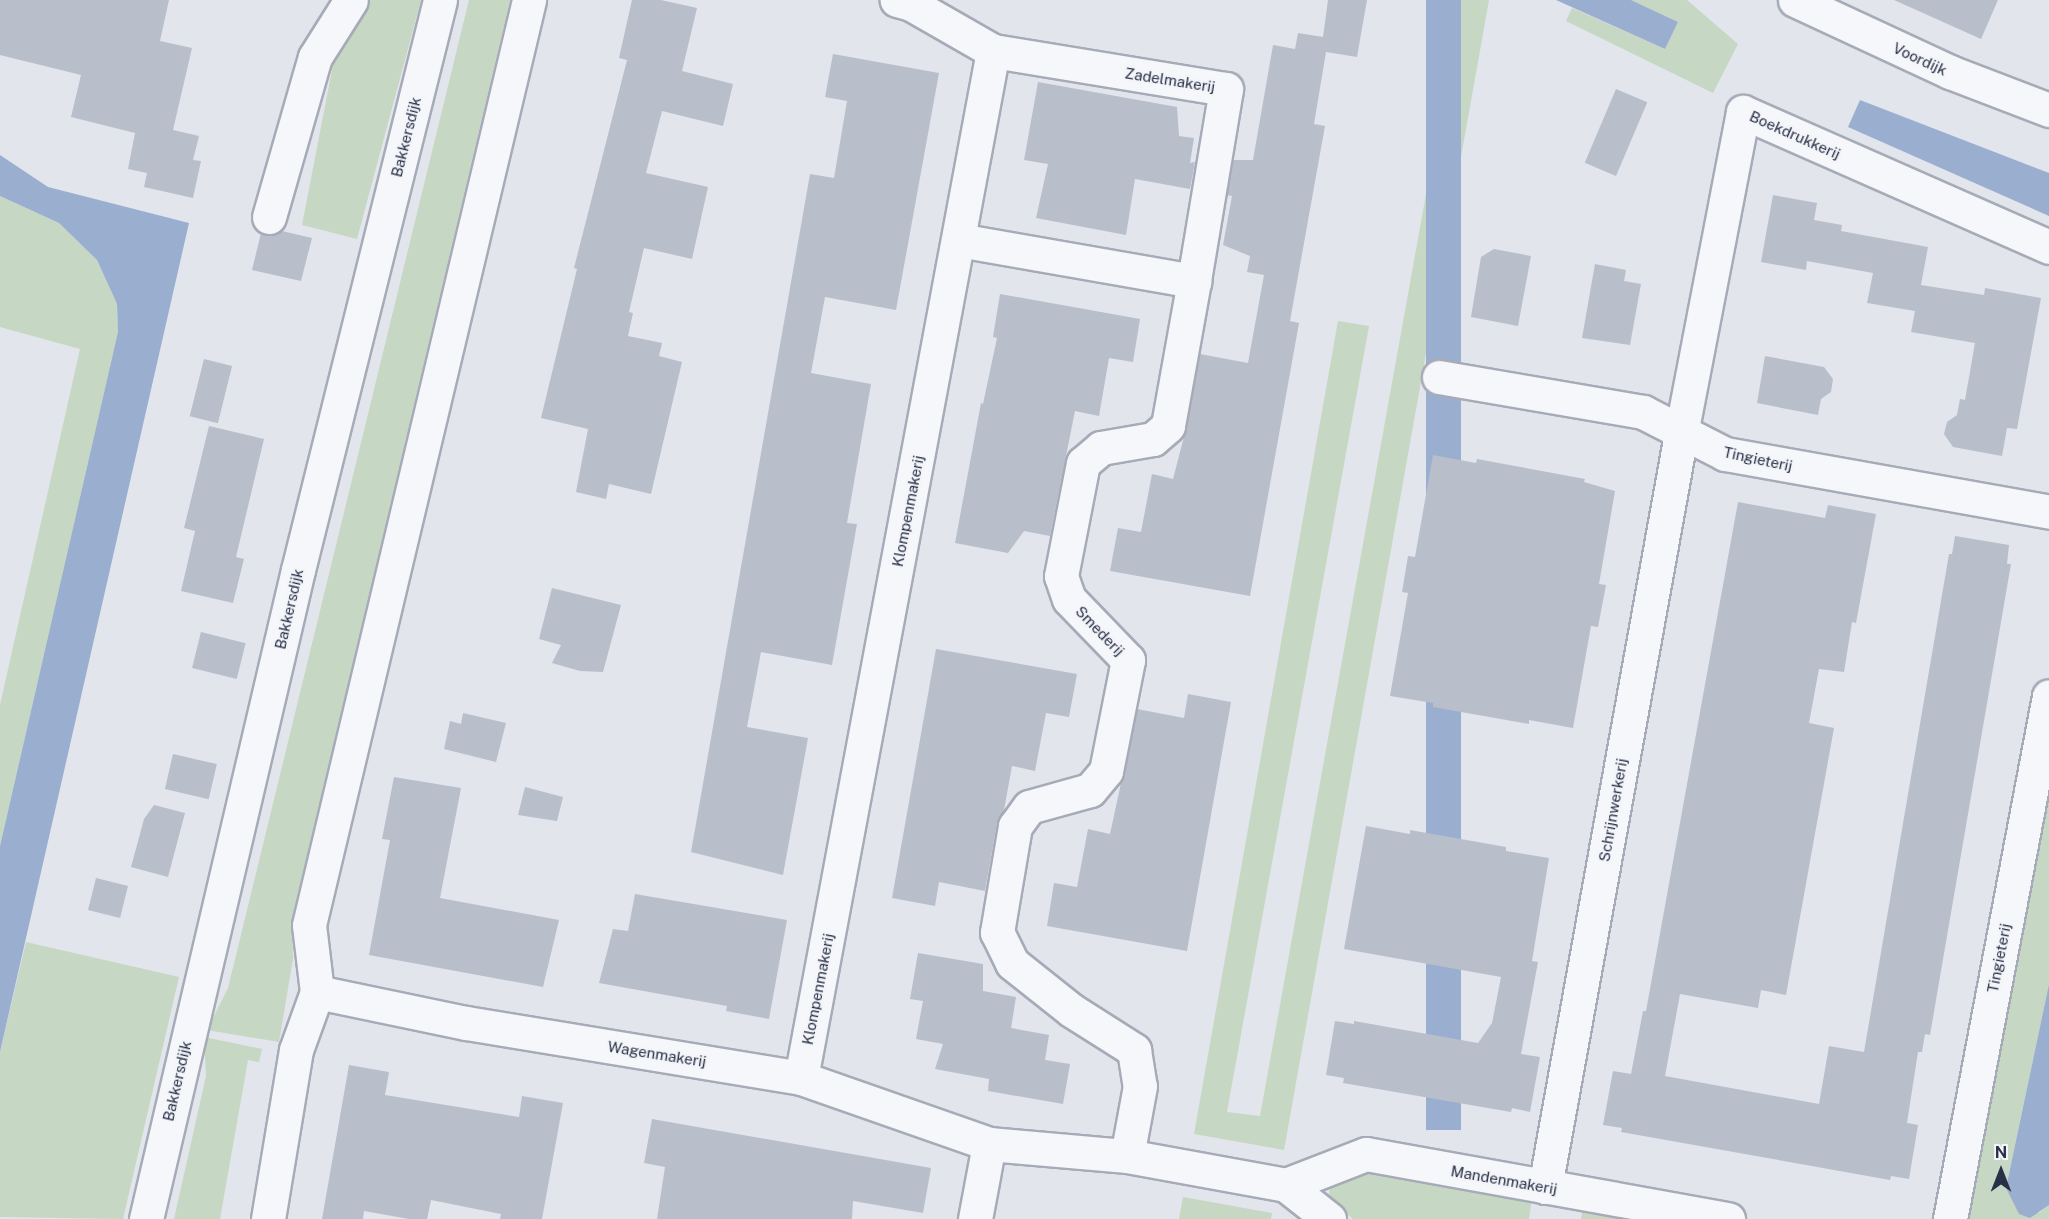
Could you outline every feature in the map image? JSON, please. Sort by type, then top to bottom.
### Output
[{"type":"street","points":[[269,217],[315,57],[351,0]]},
{"type":"street","name":"Bakkersdijk","points":[[146,1219],[298,570],[440,0]]},
{"type":"street","points":[[268,1219],[296,1050],[317,992],[309,925],[529,0]]},
{"type":"street","points":[[897,0],[910,4],[993,51]]},
{"type":"street","name":"Voordijk","points":[[1795,0],[1950,72],[2049,110]]},
{"type":"street","name":"Klompenmakerij","points":[[801,1078],[993,51]]},
{"type":"street","name":"Zadelmakerij","points":[[993,51],[1226,89],[1194,281]]},
{"type":"street","name":"Boekdrukkerij","points":[[1681,434],[1743,112],[2049,247]]},
{"type":"street","points":[[959,240],[1194,281]]},
{"type":"street","name":"Smederij","points":[[1127,1156],[1140,1086],[1134,1050],[1071,1010],[1012,963],[997,932],[1014,826],[1029,807],[1090,790],[1106,771],[1128,660],[1069,599],[1061,576],[1083,463],[1101,448],[1153,439],[1168,426],[1194,281]]},
{"type":"street","name":"Tingieterij","points":[[1439,377],[1643,412],[1681,434],[1725,454],[2049,512]]},
{"type":"street","name":"Schrijnwerkerij","points":[[1545,1187],[1681,434]]},
{"type":"street","name":"Tingieterij","points":[[1950,1219],[2049,696]]},
{"type":"street","name":"Wagenmakerij","points":[[317,992],[466,1023],[801,1078],[989,1144],[1127,1156]]},
{"type":"street","points":[[975,1219],[989,1144]]},
{"type":"street","name":"Mandenmakerij","points":[[1286,1185],[1366,1154],[1728,1219]]},
{"type":"street","points":[[1127,1156],[1286,1185],[1329,1219]]},
{"type":"green space","points":[[361,0],[421,0],[357,239],[302,225],[332,70],[328,69],[329,64]]},
{"type":"green space","points":[[469,0],[510,0],[292,918],[293,959],[279,1042],[207,1030],[228,988]]},
{"type":"green space","points":[[1461,0],[1489,0],[1284,1150],[1194,1134],[1338,321],[1369,326],[1227,1112],[1260,1116]]},
{"type":"green space","points":[[1631,0],[1687,0],[1738,44],[1713,93],[1566,21],[1572,8],[1665,49],[1678,22]]},
{"type":"green space","points":[[0,196],[59,223],[97,260],[117,304],[118,333],[0,846],[0,705],[80,349],[0,327]]},
{"type":"green space","points":[[2049,785],[2049,984],[2006,1188],[2039,1213],[2049,1205],[2049,1219],[1971,1219],[1968,1218]]},
{"type":"green space","points":[[26,942],[179,977],[123,1219],[0,1217],[0,1052]]},
{"type":"green space","points":[[204,1037],[262,1049],[259,1062],[248,1060],[220,1219],[174,1219],[206,1076]]},
{"type":"green space","points":[[1369,1165],[1532,1197],[1529,1219],[1353,1219],[1329,1198],[1330,1180]]},
{"type":"green space","points":[[1183,1197],[1272,1213],[1271,1219],[1179,1219]]},
{"type":"green space","points":[[1583,1206],[1662,1219],[1581,1219]]},
{"type":"water","points":[[1426,0],[1461,0],[1461,1130],[1426,1130]]},
{"type":"water","points":[[1556,0],[1631,0],[1678,22],[1665,49]]},
{"type":"water","points":[[1860,100],[2049,173],[2049,216],[1848,127]]},
{"type":"water","points":[[0,155],[48,187],[189,223],[0,1052],[0,846],[118,332],[117,304],[97,260],[59,223],[0,196]]},
{"type":"water","points":[[2049,984],[2049,1205],[2030,1218],[2019,1214],[2006,1188]]},
{"type":"building","points":[[0,0],[169,0],[160,41],[192,48],[173,130],[199,136],[193,160],[201,161],[193,198],[144,187],[147,173],[128,169],[135,133],[71,117],[81,75],[0,55]]},
{"type":"building","points":[[632,0],[661,0],[697,8],[682,71],[733,84],[723,126],[662,111],[646,173],[708,187],[692,259],[644,248],[629,312],[633,313],[628,336],[662,343],[659,356],[682,362],[651,494],[609,484],[606,499],[576,492],[588,429],[541,418],[577,269],[574,268],[627,60],[619,58]]},
{"type":"building","points":[[1328,0],[1367,0],[1357,57],[1326,52],[1314,124],[1325,126],[1290,321],[1299,323],[1250,596],[1110,571],[1118,528],[1141,532],[1152,474],[1173,479],[1186,429],[1200,354],[1248,363],[1264,275],[1247,272],[1250,256],[1223,245],[1232,196],[1227,195],[1233,160],[1253,160],[1273,45],[1295,49],[1298,33],[1323,37]]},
{"type":"building","points":[[1894,0],[1998,0],[1981,39]]},
{"type":"building","points":[[833,54],[939,73],[896,310],[825,297],[811,373],[871,384],[847,523],[857,524],[832,665],[761,652],[747,727],[808,738],[783,875],[691,852],[810,174],[834,178],[847,101],[825,97]]},
{"type":"building","points":[[1038,82],[1177,107],[1179,136],[1194,138],[1190,163],[1195,162],[1190,189],[1135,179],[1126,235],[1036,218],[1048,164],[1024,160]]},
{"type":"building","points":[[1616,89],[1647,102],[1616,176],[1585,163]]},
{"type":"building","points":[[1773,195],[1817,203],[1814,220],[1842,225],[1841,231],[1928,247],[1921,285],[1984,295],[1985,288],[2041,298],[2017,429],[2007,428],[2002,456],[1953,447],[1944,434],[1947,422],[1957,415],[1960,399],[1965,400],[1975,343],[1911,332],[1915,311],[1867,303],[1873,273],[1807,261],[1806,270],[1761,262]]},
{"type":"building","points":[[282,231],[312,238],[301,281],[252,270],[261,233],[273,235]]},
{"type":"building","points":[[1494,249],[1531,256],[1518,326],[1471,317],[1481,257]]},
{"type":"building","points":[[1595,264],[1626,270],[1624,281],[1641,284],[1630,345],[1582,338]]},
{"type":"building","points":[[1000,294],[1140,319],[1133,362],[1109,358],[1099,416],[1075,411],[1050,536],[1024,531],[1008,553],[955,543],[981,403],[983,404],[997,338],[993,337]]},
{"type":"building","points":[[1765,356],[1824,367],[1833,379],[1831,392],[1821,399],[1818,415],[1757,403]]},
{"type":"building","points":[[204,359],[232,366],[218,423],[190,416]]},
{"type":"building","points":[[209,426],[264,439],[236,557],[244,559],[233,603],[181,591],[195,531],[184,528]]},
{"type":"building","points":[[1433,455],[1476,463],[1477,459],[1585,479],[1584,482],[1615,491],[1599,584],[1606,585],[1598,627],[1591,626],[1573,728],[1529,720],[1529,724],[1433,707],[1433,703],[1390,696],[1408,593],[1402,592],[1408,556],[1415,557]]},
{"type":"building","points":[[1738,502],[1825,518],[1828,505],[1876,514],[1856,623],[1852,622],[1844,672],[1819,669],[1809,723],[1834,728],[1786,995],[1761,990],[1758,1008],[1680,994],[1665,1076],[1819,1104],[1829,1046],[1864,1052],[1949,554],[1952,554],[1955,536],[2009,545],[2007,564],[2011,564],[1930,1035],[1925,1034],[1922,1052],[1918,1052],[1907,1123],[1918,1125],[1909,1179],[1891,1176],[1890,1180],[1621,1132],[1622,1128],[1603,1125],[1613,1071],[1631,1074],[1643,1011],[1646,1011]]},
{"type":"building","points":[[552,588],[621,605],[603,672],[580,671],[552,663],[561,645],[539,639]]},
{"type":"building","points":[[201,632],[246,643],[237,679],[192,668]]},
{"type":"building","points":[[936,649],[1077,674],[1069,717],[1046,713],[1035,771],[1012,766],[1004,810],[997,823],[985,891],[939,882],[935,906],[892,898]]},
{"type":"building","points":[[1188,694],[1231,702],[1187,951],[1047,926],[1054,883],[1077,887],[1088,829],[1110,834],[1137,709],[1184,718]]},
{"type":"building","points":[[463,713],[506,723],[496,762],[444,749],[450,721],[461,724]]},
{"type":"building","points":[[173,754],[217,764],[209,799],[165,789]]},
{"type":"building","points":[[394,777],[461,788],[440,898],[559,920],[543,987],[369,955],[390,840],[382,839]]},
{"type":"building","points":[[525,787],[563,797],[557,821],[518,815]]},
{"type":"building","points":[[154,805],[185,813],[168,877],[131,867],[144,819]]},
{"type":"building","points":[[1366,826],[1410,834],[1410,830],[1506,847],[1506,851],[1549,858],[1532,961],[1538,962],[1521,1054],[1540,1057],[1530,1112],[1512,1108],[1511,1112],[1343,1083],[1344,1078],[1326,1075],[1335,1021],[1354,1024],[1354,1021],[1478,1043],[1492,1023],[1501,977],[1344,949]]},
{"type":"building","points":[[96,878],[128,886],[120,918],[88,910]]},
{"type":"building","points":[[635,894],[787,920],[769,1019],[726,1011],[727,1006],[599,983],[613,929],[628,931]]},
{"type":"building","points":[[918,953],[983,964],[983,991],[1016,997],[1011,1028],[1049,1035],[1045,1060],[1070,1064],[1063,1104],[988,1091],[989,1079],[935,1069],[943,1044],[916,1039],[923,1001],[910,999]]},
{"type":"building","points":[[349,1065],[389,1072],[385,1095],[519,1117],[522,1096],[563,1103],[542,1219],[500,1219],[501,1214],[431,1200],[427,1219],[409,1219],[364,1211],[363,1219],[322,1219]]},
{"type":"building","points":[[652,1119],[931,1168],[923,1213],[853,1201],[852,1219],[657,1219],[665,1167],[644,1163]]}]
